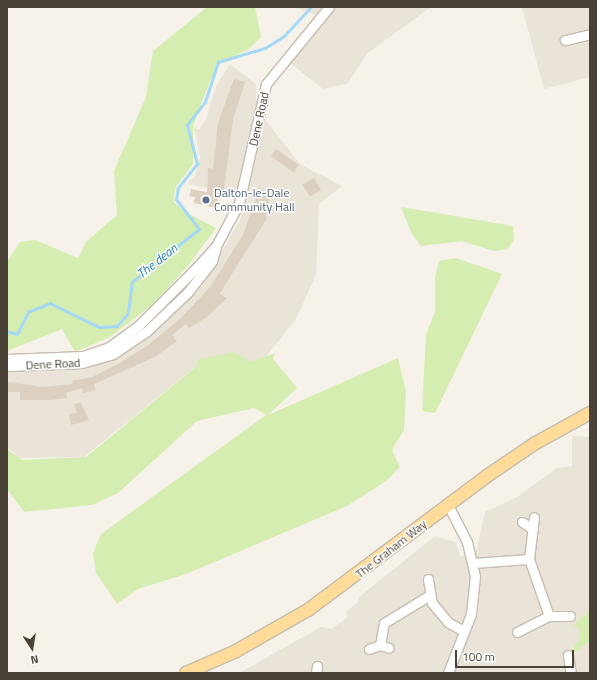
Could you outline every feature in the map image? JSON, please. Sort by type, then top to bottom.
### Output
[{"type":"main road","name":"The Graham Way","points":[[186,673],[236,651],[308,610],[448,505],[534,444],[590,413]]},
{"type":"street","name":"Dene Road","points":[[111,350],[216,246],[230,223],[243,188],[266,84],[329,7]]},
{"type":"street","points":[[565,40],[590,34]]},
{"type":"street","name":"Dene Road","points":[[7,359],[19,362],[42,362],[91,358],[137,339],[188,292],[212,262],[216,246]]},
{"type":"street","points":[[131,331],[137,339]]},
{"type":"street","name":"Dene Road","points":[[7,366],[19,362]]},
{"type":"street","points":[[448,505],[467,542],[473,563],[474,603],[448,673]]},
{"type":"street","points":[[534,517],[529,559],[549,616]]},
{"type":"street","points":[[522,522],[533,529]]},
{"type":"street","points":[[473,563],[529,559]]},
{"type":"street","points":[[428,579],[428,596],[441,616],[464,631]]},
{"type":"street","points":[[369,649],[384,647],[384,623],[428,596]]},
{"type":"street","points":[[517,632],[549,616],[570,616]]},
{"type":"street","points":[[568,656],[571,673]]},
{"type":"shaded area","points":[[293,7],[431,7],[368,53],[347,84],[323,89],[290,63],[327,19]]},
{"type":"shaded area","points":[[522,7],[590,7],[590,77],[544,89]]},
{"type":"shaded area","points":[[230,64],[256,84],[257,109],[300,164],[342,186],[319,204],[316,275],[296,319],[265,358],[221,400],[194,368],[84,457],[20,458],[7,447],[7,366],[113,357],[151,335],[203,284],[240,220],[247,196],[187,184],[195,176],[200,158],[194,128],[199,129],[206,119],[216,86]]},
{"type":"shaded area","points":[[572,436],[590,437],[590,611],[574,625],[579,628],[580,639],[574,646],[574,654],[590,641],[590,673],[239,673],[321,627],[331,629],[347,618],[346,612],[358,602],[359,597],[435,536],[455,542],[461,557],[477,549],[485,512],[517,497],[557,468],[572,466]]},
{"type":"green space","points":[[207,7],[255,7],[261,37],[249,49],[219,64],[210,81],[193,126],[193,164],[175,188],[174,202],[185,212],[216,228],[187,267],[152,305],[110,337],[75,352],[62,329],[7,351],[7,262],[20,242],[35,240],[78,258],[86,242],[117,215],[114,171],[146,97],[153,51]]},
{"type":"green space","points":[[401,207],[513,226],[514,239],[508,249],[494,251],[462,241],[421,246],[411,232]]},
{"type":"green space","points":[[456,258],[502,274],[435,413],[422,411],[426,335],[435,311],[435,278],[439,261]]},
{"type":"green space","points":[[235,352],[251,362],[275,353],[273,359],[297,388],[268,415],[398,358],[406,391],[404,430],[392,450],[400,467],[386,481],[347,506],[186,574],[138,589],[117,604],[96,573],[93,553],[101,534],[266,415],[254,408],[197,421],[118,493],[92,505],[24,512],[7,489],[7,449],[22,460],[86,457],[197,366],[199,359]]},
{"type":"green space","points":[[590,611],[590,641],[574,654],[574,646],[580,639],[579,628],[573,625]]},
{"type":"building","points":[[234,79],[245,82],[233,120],[224,190],[220,189],[216,208],[194,203],[195,197],[189,196],[191,189],[207,192],[208,168],[213,169],[218,123]]},
{"type":"building","points":[[276,149],[299,165],[294,172],[271,156]]},
{"type":"building","points":[[314,178],[321,190],[310,197],[303,184]]},
{"type":"building","points":[[258,192],[270,196],[266,220],[220,294],[227,298],[207,317],[189,328],[186,324],[172,335],[177,341],[155,357],[94,384],[96,390],[83,393],[82,388],[66,393],[67,398],[49,400],[20,400],[20,392],[7,392],[7,382],[42,387],[73,384],[72,381],[92,377],[120,363],[147,346],[181,318],[210,287],[243,235]]},
{"type":"building","points":[[81,403],[89,420],[71,425],[69,414],[77,413],[74,404]]},
{"type":"waterway","name":"The dean","points":[[7,331],[17,334],[28,312],[50,303],[99,327],[117,326],[128,313],[132,282],[199,229],[176,200],[178,188],[197,164],[187,125],[205,102],[218,62],[265,48],[284,36],[311,7]]},
{"type":"place","name":"Dalton-le-Dale Community Hall","points":[[206,200]]}]
